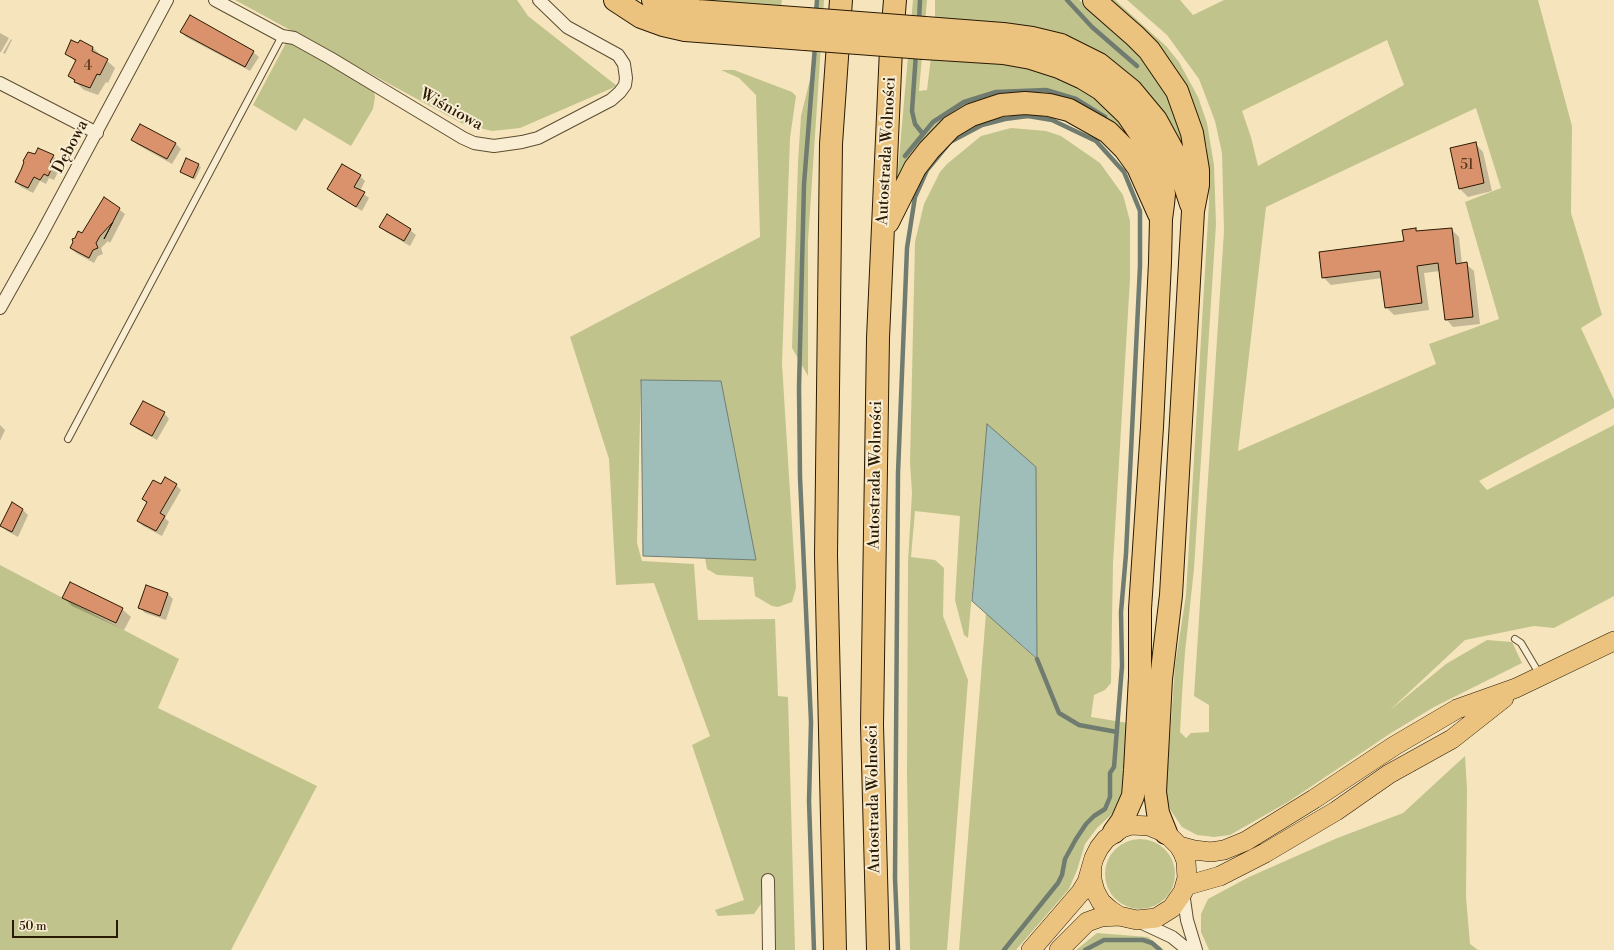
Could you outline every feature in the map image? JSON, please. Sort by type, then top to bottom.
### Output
[{"type":"highway","points":[[615,0],[641,17],[663,25],[685,30],[806,29],[925,38],[1031,58],[1059,67],[1083,78],[1101,89],[1127,114],[1144,139],[1153,156],[1161,177],[1164,194],[1161,219],[1154,388],[1140,609],[1140,677],[1133,796],[1129,807],[1114,832]]},
{"type":"highway","points":[[654,0],[672,7],[806,29]]},
{"type":"highway","points":[[835,950],[826,562],[831,144],[841,0]]},
{"type":"highway","name":"Autostrada Wolności","points":[[878,950],[872,725],[878,338],[891,49],[896,0]]},
{"type":"highway","points":[[1094,0],[1149,50],[1177,91],[1192,133],[1196,154],[1198,184],[1193,211],[1171,595],[1162,679],[1155,792],[1158,813],[1173,839]]},
{"type":"highway","points":[[925,38],[1003,34],[1032,38],[1061,45],[1099,64],[1131,90],[1156,120],[1174,153],[1193,211]]},
{"type":"highway","points":[[883,234],[915,168],[929,150],[951,127],[971,115],[1001,105],[1025,103],[1049,105],[1069,110],[1108,132],[1125,149],[1138,167],[1161,219]]},
{"type":"main road","points":[[1128,918],[1110,910],[1101,902],[1095,892],[1092,880],[1094,858],[1099,848],[1114,832],[1122,828],[1140,825],[1158,829],[1194,850],[1211,852],[1224,850],[1246,841],[1314,799],[1394,746],[1457,709],[1516,688],[1614,641]]},
{"type":"main road","points":[[1184,889],[1220,876],[1265,853],[1336,811],[1389,774],[1452,739],[1516,688]]},
{"type":"main road","points":[[1059,950],[1072,935],[1087,922],[1101,917],[1146,920],[1164,914],[1178,901],[1184,889],[1187,870],[1186,861],[1173,839]]},
{"type":"main road","points":[[1031,950],[1081,892],[1092,869]]},
{"type":"street","name":"Dębowa","points":[[2,301],[97,132],[167,0]]},
{"type":"street","name":"Wiśniowa","points":[[215,0],[282,36],[294,38],[330,58],[463,138],[474,143],[504,146],[538,138],[611,100],[625,85],[626,78],[624,64],[618,54],[567,27],[539,0]]},
{"type":"street","points":[[0,83],[97,132]]},
{"type":"street","points":[[768,880],[769,950]]},
{"type":"street","points":[[1184,889],[1187,920],[1196,950]]},
{"type":"street","points":[[1128,918],[1172,937],[1188,950]]},
{"type":"lane","points":[[68,438],[282,36]]},
{"type":"lane","points":[[1515,639],[1521,643],[1541,676]]},
{"type":"green space","points":[[235,0],[517,0],[528,16],[617,86],[520,128],[492,131],[463,124]]},
{"type":"green space","points":[[687,0],[782,0],[781,6]]},
{"type":"green space","points":[[817,0],[824,0],[808,241],[808,376],[792,348],[798,162],[801,116],[814,63]]},
{"type":"green space","points":[[913,0],[927,0],[919,91],[927,90],[931,57],[996,61],[1033,68],[1066,78],[1099,98],[1132,138],[1131,144],[1006,97],[897,181]]},
{"type":"green space","points":[[935,0],[1079,0],[1118,32],[1162,84],[1176,113],[1188,166],[1163,115],[935,19]]},
{"type":"green space","points":[[1109,0],[1115,0],[1166,46],[1179,62],[1198,97],[1207,123],[1214,165],[1216,224],[1194,569],[1185,652],[1180,732],[1186,738],[1191,733],[1209,732],[1209,705],[1194,696],[1224,231],[1222,153],[1215,121],[1199,79],[1167,35],[1127,0],[1180,0],[1193,15],[1224,0],[1538,0],[1572,126],[1571,213],[1602,315],[1581,328],[1614,400],[1614,408],[1479,481],[1487,490],[1614,425],[1614,596],[1554,628],[1534,626],[1465,640],[1389,711],[1446,664],[1487,640],[1512,642],[1522,663],[1434,707],[1391,733],[1288,802],[1230,835],[1214,837],[1197,835],[1182,827],[1167,805],[1167,778],[1175,666],[1186,595],[1209,202],[1207,148],[1200,121],[1187,88],[1173,64],[1148,34]],"holes":[[[1387,40],[1404,85],[1258,166],[1251,137],[1242,111]],[[1476,108],[1501,188],[1465,202],[1499,319],[1429,344],[1436,364],[1238,451],[1266,207]]]},
{"type":"green space","points":[[287,41],[373,88],[375,97],[373,109],[351,146],[304,118],[296,131],[253,105]]},
{"type":"green space","points":[[721,70],[734,70],[792,92],[796,96],[790,138],[782,364],[796,588],[792,602],[778,607],[772,606],[755,596],[753,577],[717,575],[707,569],[705,558],[756,560],[721,381],[641,380],[637,543],[642,561],[694,564],[698,620],[775,619],[778,696],[788,697],[795,950],[772,950],[763,878],[761,904],[754,914],[718,916],[715,910],[744,900],[692,745],[710,736],[654,583],[616,585],[609,459],[570,337],[760,237],[756,95],[739,78]]},
{"type":"green space","points":[[1011,128],[1046,131],[1061,136],[1100,163],[1123,195],[1130,221],[1130,279],[1113,563],[1111,683],[1105,690],[1094,695],[1091,717],[1128,723],[1121,800],[1114,812],[1097,828],[1085,844],[1069,889],[1016,950],[959,950],[986,613],[1036,659],[987,425],[968,638],[964,635],[955,600],[960,516],[915,511],[911,557],[935,560],[944,568],[943,616],[968,680],[947,950],[910,950],[907,774],[908,562],[912,493],[910,463],[915,242],[924,204],[940,172],[947,164],[981,136]]},
{"type":"green space","points":[[0,565],[179,659],[158,708],[317,786],[231,950],[0,950]]},
{"type":"green space","points":[[1465,756],[1467,789],[1466,897],[1470,944],[1478,950],[1209,950],[1201,932],[1201,914],[1208,899],[1249,877],[1335,839],[1403,813]]},
{"type":"green space","points":[[1140,839],[1153,842],[1165,849],[1172,861],[1175,874],[1172,887],[1165,899],[1153,906],[1140,909],[1127,906],[1115,899],[1108,887],[1105,874],[1108,861],[1115,849],[1127,842]]},
{"type":"green space","points":[[1097,933],[1148,937],[1164,950],[1076,950]]},
{"type":"water","points":[[641,380],[721,381],[756,560],[643,556]]},
{"type":"water","points":[[987,424],[1036,467],[1037,659],[972,601]]},
{"type":"building","points":[[190,15],[254,51],[245,67],[180,32]]},
{"type":"building","points":[[71,40],[78,43],[80,40],[93,47],[92,51],[108,59],[100,75],[97,74],[90,88],[74,82],[75,80],[68,76],[76,60],[65,54]]},
{"type":"building","points":[[140,124],[176,143],[167,159],[131,140]]},
{"type":"building","points":[[1476,142],[1484,183],[1459,189],[1450,148]]},
{"type":"building","points":[[38,148],[54,155],[50,162],[54,164],[48,176],[44,174],[40,180],[34,177],[28,188],[15,182],[28,152],[35,154]]},
{"type":"building","points":[[186,158],[199,164],[193,178],[180,172]]},
{"type":"building","points":[[342,164],[361,175],[354,187],[365,192],[356,207],[327,189]]},
{"type":"building","points":[[104,197],[120,208],[112,223],[100,236],[96,243],[98,248],[93,250],[89,258],[70,248],[73,242],[72,239],[75,238],[78,231],[82,233]]},
{"type":"building","points":[[387,214],[411,229],[404,241],[379,227]]},
{"type":"building","points":[[1416,228],[1416,231],[1452,228],[1456,264],[1467,262],[1473,317],[1445,320],[1438,263],[1417,266],[1422,303],[1385,308],[1380,271],[1322,278],[1319,252],[1404,241],[1402,230]]},
{"type":"building","points":[[143,401],[165,412],[152,436],[130,424]]},
{"type":"building","points":[[165,477],[177,484],[160,513],[165,516],[156,531],[137,521],[147,502],[142,499],[153,480],[161,484]]},
{"type":"building","points":[[12,502],[23,509],[12,532],[0,526]]},
{"type":"building","points":[[70,582],[123,608],[116,623],[62,598]]},
{"type":"building","points":[[146,585],[168,593],[160,616],[138,608]]},
{"type":"waterway","points":[[816,14],[817,0]]},
{"type":"waterway","points":[[919,21],[920,0]]},
{"type":"waterway","points":[[1067,0],[1092,27],[1137,66]]},
{"type":"waterway","points":[[814,950],[809,801],[811,722],[800,477],[799,388],[804,184],[815,46]]},
{"type":"waterway","points":[[916,53],[912,111],[915,124],[923,134]]},
{"type":"waterway","points":[[905,156],[933,122],[964,102],[996,92],[1046,90],[1076,99],[1105,117]]},
{"type":"waterway","points":[[898,950],[895,878],[898,473],[907,248],[915,197],[927,170],[950,142],[982,125],[1005,119],[1028,116],[1052,120],[1096,141],[1124,172],[1140,211],[1140,266],[1126,554],[1121,612],[1122,666],[1114,767],[1110,773],[1110,797],[1105,809],[1094,816],[1086,824],[1076,839],[1065,859],[1062,875],[1058,883],[1004,950]]},
{"type":"waterway","points":[[1037,659],[1059,713],[1079,725],[1117,732]]},
{"type":"waterway","points":[[1085,950],[1104,940],[1143,940],[1152,943],[1160,950]]}]
